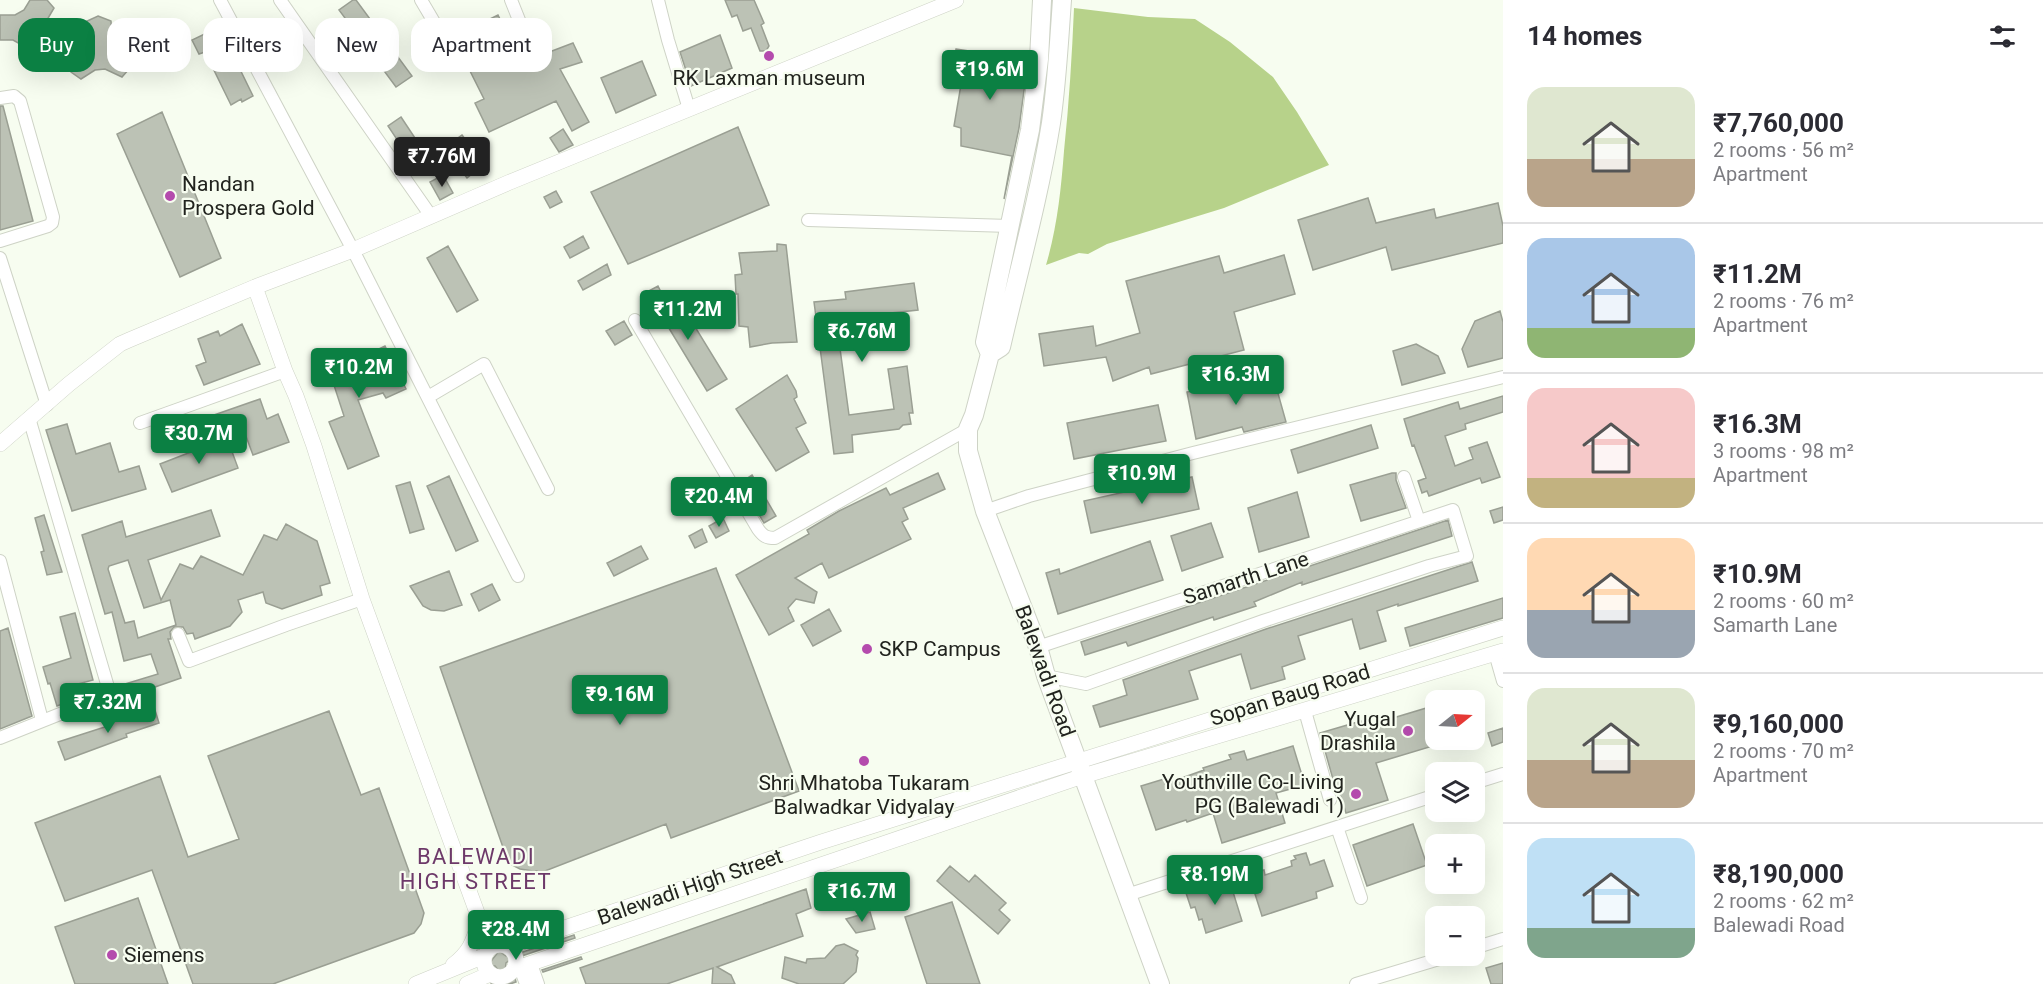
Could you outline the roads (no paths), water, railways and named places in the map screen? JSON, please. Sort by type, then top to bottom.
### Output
[{"type":"main road","name":"Balewadi Road","points":[[990,354],[985,342],[1030,130],[1038,72],[1042,0]]},
{"type":"main road","name":"Balewadi Road","points":[[1062,0],[1058,66],[1046,145],[1000,346],[990,354],[974,415],[968,429],[968,451],[985,511],[1038,647],[1046,676],[1160,984]]},
{"type":"street","points":[[280,0],[432,216]]},
{"type":"street","points":[[421,0],[432,18]]},
{"type":"street","points":[[511,0],[518,18]]},
{"type":"street","points":[[658,0],[690,109]]},
{"type":"street","points":[[0,444],[69,384],[120,344],[255,287],[353,250],[510,182],[690,109],[929,5],[956,0]]},
{"type":"street","points":[[222,1],[353,250],[518,576]]},
{"type":"street","points":[[0,98],[14,96],[20,101],[53,217],[52,223],[48,226],[0,241]]},
{"type":"street","points":[[808,220],[1010,226]]},
{"type":"street","points":[[0,258],[47,405]]},
{"type":"street","points":[[255,287],[314,446],[362,599],[480,920],[487,952],[484,966],[490,974],[467,984]]},
{"type":"street","points":[[635,320],[762,536],[768,538],[775,538],[968,429]]},
{"type":"street","points":[[428,397],[484,364],[548,489]]},
{"type":"street","points":[[140,423],[285,371]]},
{"type":"street","points":[[985,511],[1029,496],[1192,453],[1503,377]]},
{"type":"street","points":[[0,738],[110,694],[29,418]]},
{"type":"street","points":[[1404,477],[1419,521]]},
{"type":"street","name":"Samarth Lane","points":[[1038,647],[1453,510],[1467,556],[1429,566],[1263,621],[1086,684],[1046,676]]},
{"type":"street","points":[[0,561],[42,720]]},
{"type":"street","points":[[178,634],[189,661],[362,599]]},
{"type":"street","name":"Sopan Baug Road","points":[[1080,769],[1503,628]]},
{"type":"street","points":[[1499,652],[1503,681]]},
{"type":"street","name":"Sopan Baug Road","points":[[1080,769],[1305,711],[1499,652]]},
{"type":"street","points":[[1305,711],[1330,800]]},
{"type":"street","name":"Balewadi High Street","points":[[487,952],[499,944],[508,946],[539,938],[821,842],[1080,769]]},
{"type":"street","name":"Balewadi High Street","points":[[490,974],[503,977],[522,967],[1080,769]]},
{"type":"street","points":[[1485,780],[1503,774]]},
{"type":"street","points":[[1127,896],[1425,799]]},
{"type":"street","points":[[1337,827],[1361,898]]},
{"type":"street","points":[[480,920],[512,933],[539,938]]},
{"type":"street","points":[[440,974],[466,955],[480,920]]},
{"type":"street","points":[[1485,945],[1503,939]]},
{"type":"street","points":[[508,946],[515,954],[516,964],[522,967],[538,984]]},
{"type":"street","points":[[416,984],[487,952]]},
{"type":"street","points":[[1356,984],[1425,963]]},
{"type":"street","points":[[522,967],[526,984]]},
{"type":"place","name":"RK Laxman museum","points":[[769,56]]},
{"type":"place","name":"Nandan Prospera Gold","points":[[170,196]]},
{"type":"place","name":"SKP Campus","points":[[867,649]]},
{"type":"place","name":"Yugal Drashila","points":[[1408,731]]},
{"type":"place","name":"Shri Mhatoba Tukaram Balwadkar Vidyalay","points":[[864,761]]},
{"type":"place","name":"Youthville Co-Living PG (Balewadi 1)","points":[[1356,794]]},
{"type":"place","name":"Siemens","points":[[112,955]]},
{"type":"district","name":"BALEWADI HIGH STREET","points":[[476,868]]}]
